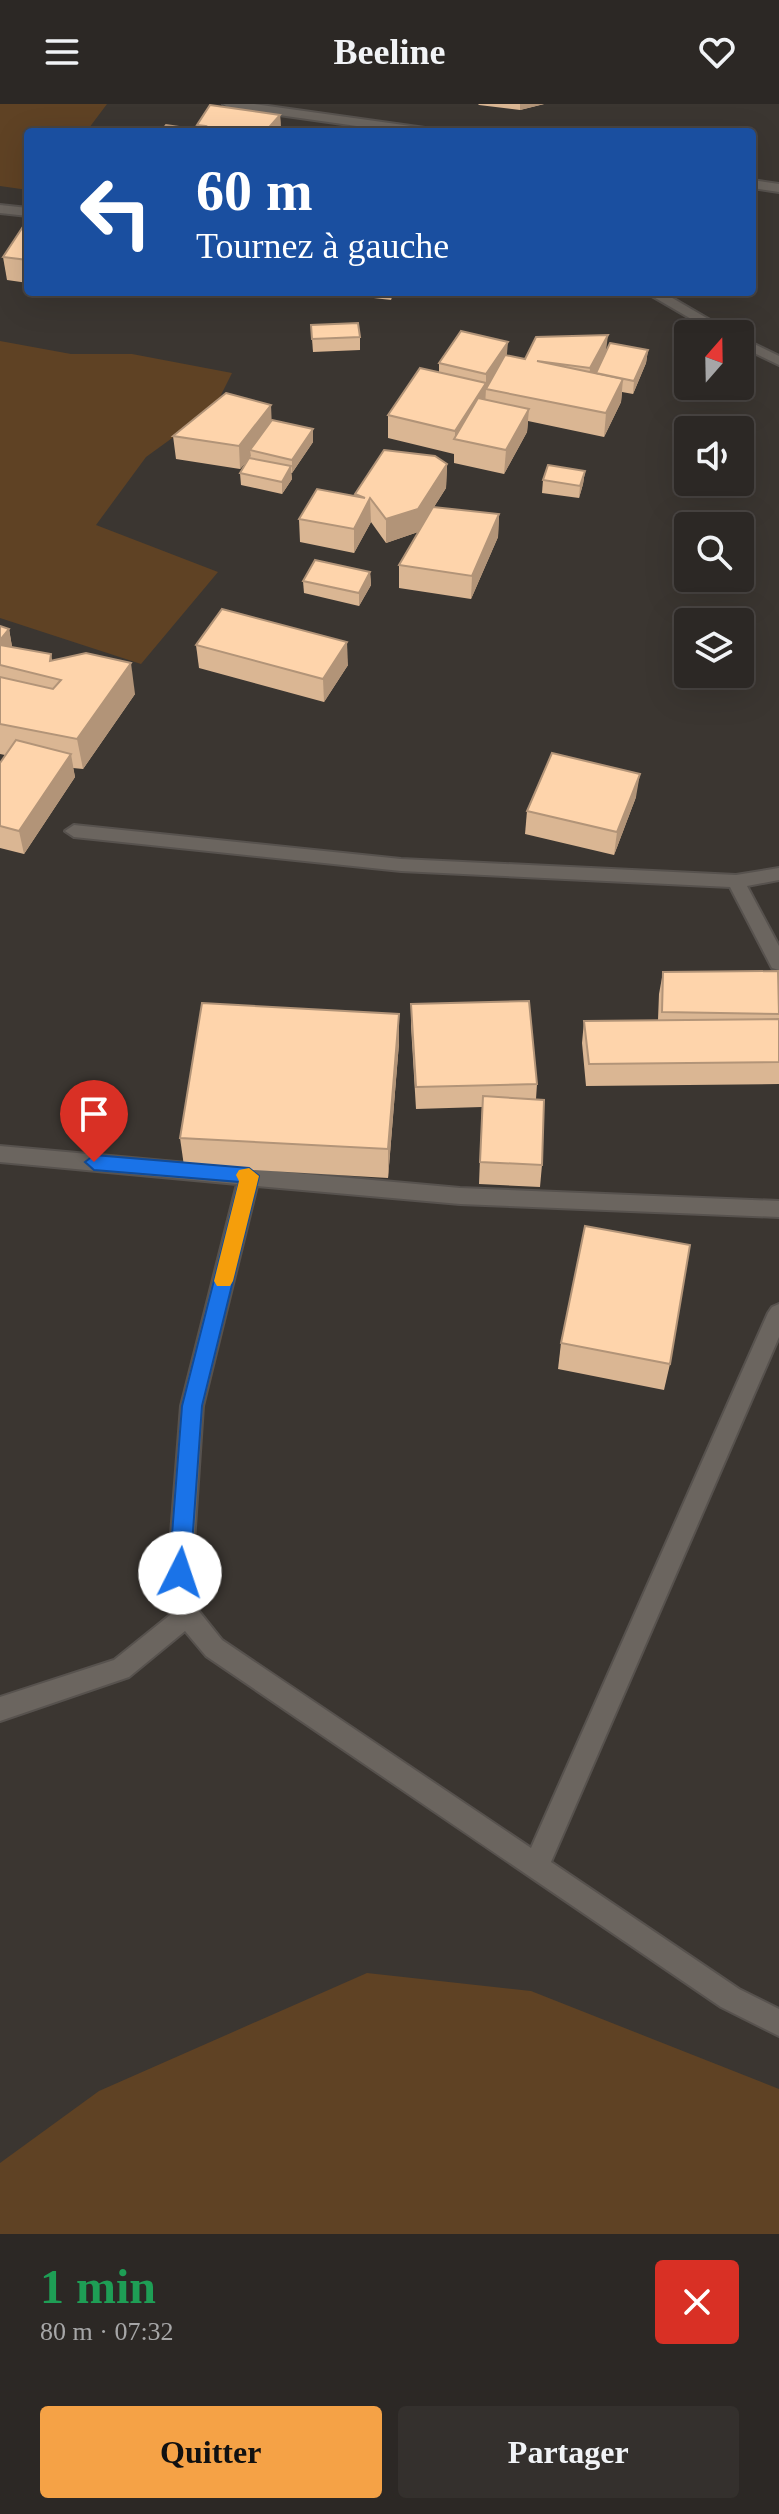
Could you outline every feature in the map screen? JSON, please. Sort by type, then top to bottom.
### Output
[{"type":"street","points":[[229,104],[397,128]]},
{"type":"street","points":[[756,185],[779,188]]},
{"type":"street","points":[[0,209],[24,212]]},
{"type":"street","points":[[659,296],[702,320]]},
{"type":"street","points":[[754,348],[779,361]]},
{"type":"street","points":[[74,831],[401,865],[736,881],[779,874]]},
{"type":"street","points":[[736,881],[779,963]]},
{"type":"street","points":[[0,1154],[460,1196],[779,1209]]},
{"type":"street","points":[[249,1176],[192,1406],[180,1573],[187,1615],[214,1648],[730,1998],[779,2023]]},
{"type":"street","points":[[536,1867],[779,1313]]},
{"type":"street","points":[[0,1709],[121,1669],[187,1615]]},
{"type":"shaded area","points":[[0,104],[107,104],[89,128],[24,128],[24,189],[0,186]]},
{"type":"shaded area","points":[[0,341],[71,354],[132,354],[232,373],[215,407],[146,457],[96,525],[218,572],[141,664],[0,618]]},
{"type":"shaded area","points":[[367,1973],[531,1991],[779,2089],[779,2234],[0,2234],[0,2163],[99,2091]]},
{"type":"building","points":[[210,105],[280,115],[269,128],[205,128],[197,125]]},
{"type":"building","points":[[24,225],[24,260],[3,257]]},
{"type":"building","points":[[358,323],[360,337],[312,339],[311,325]]},
{"type":"building","points":[[461,331],[508,342],[486,374],[439,363]]},
{"type":"building","points":[[608,335],[590,368],[537,361],[623,379],[606,413],[486,389],[505,355],[525,359],[536,337]]},
{"type":"building","points":[[610,343],[648,350],[634,381],[596,373]]},
{"type":"building","points":[[420,368],[486,383],[455,431],[388,415]]},
{"type":"building","points":[[226,393],[271,405],[239,446],[173,436]]},
{"type":"building","points":[[478,398],[529,409],[506,450],[454,439]]},
{"type":"building","points":[[272,420],[313,429],[292,460],[250,450]]},
{"type":"building","points":[[384,450],[435,456],[447,464],[418,509],[386,519],[370,498],[354,529],[299,519],[317,489],[365,498],[355,494]]},
{"type":"building","points":[[249,458],[291,466],[282,482],[240,473]]},
{"type":"building","points":[[548,465],[585,471],[580,486],[543,480]]},
{"type":"building","points":[[433,507],[499,514],[472,576],[399,565]]},
{"type":"building","points":[[315,560],[370,572],[359,593],[303,581]]},
{"type":"building","points":[[222,609],[347,642],[323,679],[196,645]]},
{"type":"building","points":[[0,626],[9,629],[0,640]]},
{"type":"building","points":[[0,645],[51,654],[50,661],[86,653],[131,663],[77,739],[0,724],[0,677],[53,689],[61,680],[0,665]]},
{"type":"building","points":[[16,740],[71,754],[19,831],[0,826],[0,763]]},
{"type":"building","points":[[552,753],[640,774],[617,832],[527,811]]},
{"type":"building","points":[[778,971],[779,1014],[662,1012],[663,972]]},
{"type":"building","points":[[529,1001],[537,1084],[416,1087],[411,1004]]},
{"type":"building","points":[[202,1003],[399,1014],[388,1149],[180,1138]]},
{"type":"building","points":[[779,1019],[779,1062],[589,1064],[584,1021]]},
{"type":"building","points":[[483,1096],[544,1100],[542,1165],[480,1162]]},
{"type":"building","points":[[585,1226],[690,1245],[670,1364],[561,1343]]},
{"type":"slow traffic","points":[[223,1281],[249,1176],[245,1175]]},
{"type":"route","points":[[94,1162],[249,1176],[192,1406],[180,1573]]}]
